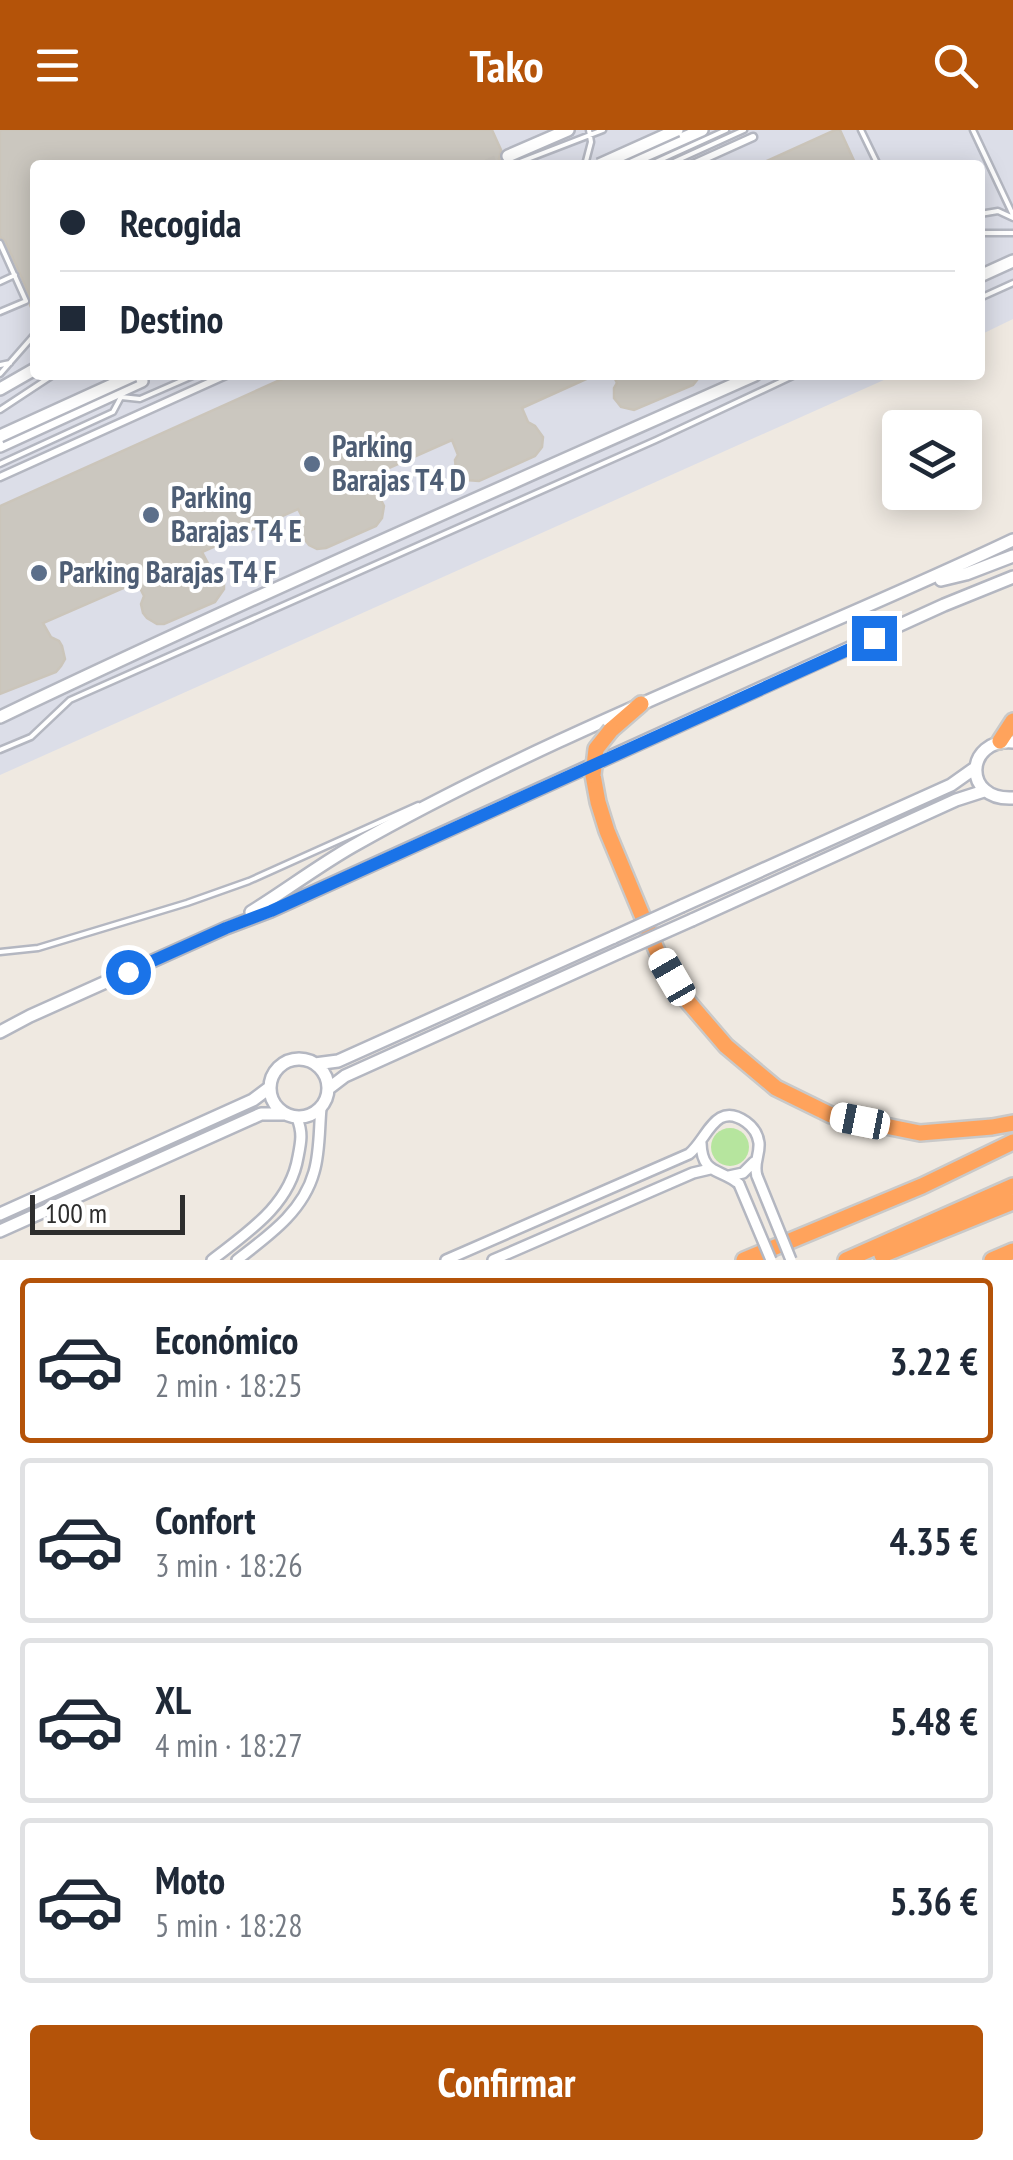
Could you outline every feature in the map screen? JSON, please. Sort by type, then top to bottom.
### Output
[{"type":"highway","points":[[642,704],[611,730],[596,750],[593,775],[598,802],[628,887],[660,956],[684,998],[726,1046],[776,1088],[831,1115],[920,1133],[1013,1123]]},
{"type":"highway","points":[[1007,741],[1013,721]]},
{"type":"highway","points":[[744,1260],[922,1186],[1013,1142]]},
{"type":"highway","points":[[846,1260],[1013,1186]]},
{"type":"highway","points":[[869,1260],[1013,1202]]},
{"type":"highway","points":[[992,1260],[1013,1251]]},
{"type":"street","points":[[510,160],[568,130]]},
{"type":"street","points":[[610,160],[675,130]]},
{"type":"street","points":[[635,160],[700,131]]},
{"type":"street","points":[[702,160],[753,137]]},
{"type":"street","points":[[985,273],[1012,259]]},
{"type":"street","points":[[0,389],[30,373]]},
{"type":"street","points":[[0,436],[133,380]]},
{"type":"street","points":[[0,446],[134,380]]},
{"type":"street","points":[[0,478],[215,380]]},
{"type":"street","points":[[0,716],[744,380]]},
{"type":"street","points":[[226,928],[350,847],[476,781],[1013,540]]},
{"type":"street","points":[[913,588],[1013,556]]},
{"type":"street","points":[[0,1029],[1013,577]]},
{"type":"street","points":[[283,1114],[270,1098],[269,1088],[281,1064],[298,1059],[315,1064],[338,1062],[951,786],[975,768],[983,750],[1007,741]]},
{"type":"street","points":[[975,768],[984,791],[998,799],[1013,798]]},
{"type":"street","points":[[328,1090],[345,1076],[956,800],[984,791]]},
{"type":"street","points":[[0,1231],[261,1114],[310,1116],[321,1108],[328,1090],[327,1080],[315,1064]]},
{"type":"street","points":[[0,1214],[253,1100],[269,1088]]},
{"type":"street","points":[[236,1260],[276,1230],[303,1199],[315,1170],[321,1108]]},
{"type":"street","points":[[446,1260],[689,1154],[701,1143],[708,1127],[728,1117],[742,1120],[752,1128],[759,1150],[754,1162],[742,1173],[728,1176]]},
{"type":"street","points":[[212,1260],[258,1224],[285,1194],[297,1165],[302,1133],[297,1118]]},
{"type":"street","points":[[701,1143],[702,1156],[710,1168],[739,1184],[771,1260]]},
{"type":"street","points":[[754,1162],[756,1176],[791,1260]]},
{"type":"street","points":[[493,1260],[710,1168]]},
{"type":"lane","points":[[510,160],[602,130]]},
{"type":"lane","points":[[675,130],[700,131]]},
{"type":"lane","points":[[660,160],[726,130]]},
{"type":"lane","points":[[678,160],[744,130]]},
{"type":"lane","points":[[861,130],[876,160]]},
{"type":"lane","points":[[973,130],[1013,216]]},
{"type":"lane","points":[[587,160],[592,142],[590,132]]},
{"type":"lane","points":[[985,213],[998,211],[1013,216]]},
{"type":"lane","points":[[985,233],[1013,233]]},
{"type":"lane","points":[[0,243],[26,300],[0,312]]},
{"type":"lane","points":[[0,282],[15,275]]},
{"type":"lane","points":[[985,296],[1013,283]]},
{"type":"lane","points":[[0,374],[30,340]]},
{"type":"lane","points":[[0,365],[10,363]]},
{"type":"lane","points":[[0,410],[45,380]]},
{"type":"lane","points":[[0,464],[113,412],[120,397],[140,399],[183,380]]},
{"type":"lane","points":[[0,750],[31,737],[70,700],[784,380]]},
{"type":"lane","points":[[0,952],[38,948],[249,882],[369,825],[476,781]]},
{"type":"shaded area","points":[[0,130],[1013,130],[1013,319],[985,333],[985,160],[30,160],[30,380],[884,380],[0,775]]},
{"type":"green space","points":[[730,1128],[744,1133],[749,1147],[744,1161],[730,1166],[716,1161],[711,1147],[716,1133]]},
{"type":"building","points":[[0,130],[492,130],[501,150],[500,160],[30,160],[30,297],[0,237]]},
{"type":"building","points":[[840,130],[854,160],[769,160]]},
{"type":"building","points":[[280,380],[584,380],[522,408],[528,422],[543,437],[535,456],[479,481],[466,480],[456,470],[458,455],[452,440],[364,479],[384,506],[376,526],[317,549],[303,537],[305,522],[298,509],[202,552],[224,582],[215,602],[157,624],[143,613],[144,596],[137,582],[43,623],[62,646],[65,659],[61,666],[56,672],[0,694],[0,506]]},
{"type":"building","points":[[616,380],[697,380],[634,410],[621,407],[614,398]]},
{"type":"tunnel","points":[[498,160],[508,156]]},
{"type":"place","name":"Parking Barajas T4 D","points":[[312,464]]},
{"type":"place","name":"Parking Barajas T4 E","points":[[151,515]]},
{"type":"place","name":"Parking Barajas T4 F","points":[[39,573]]},
{"type":"route","points":[[128,972],[874,638]]}]
